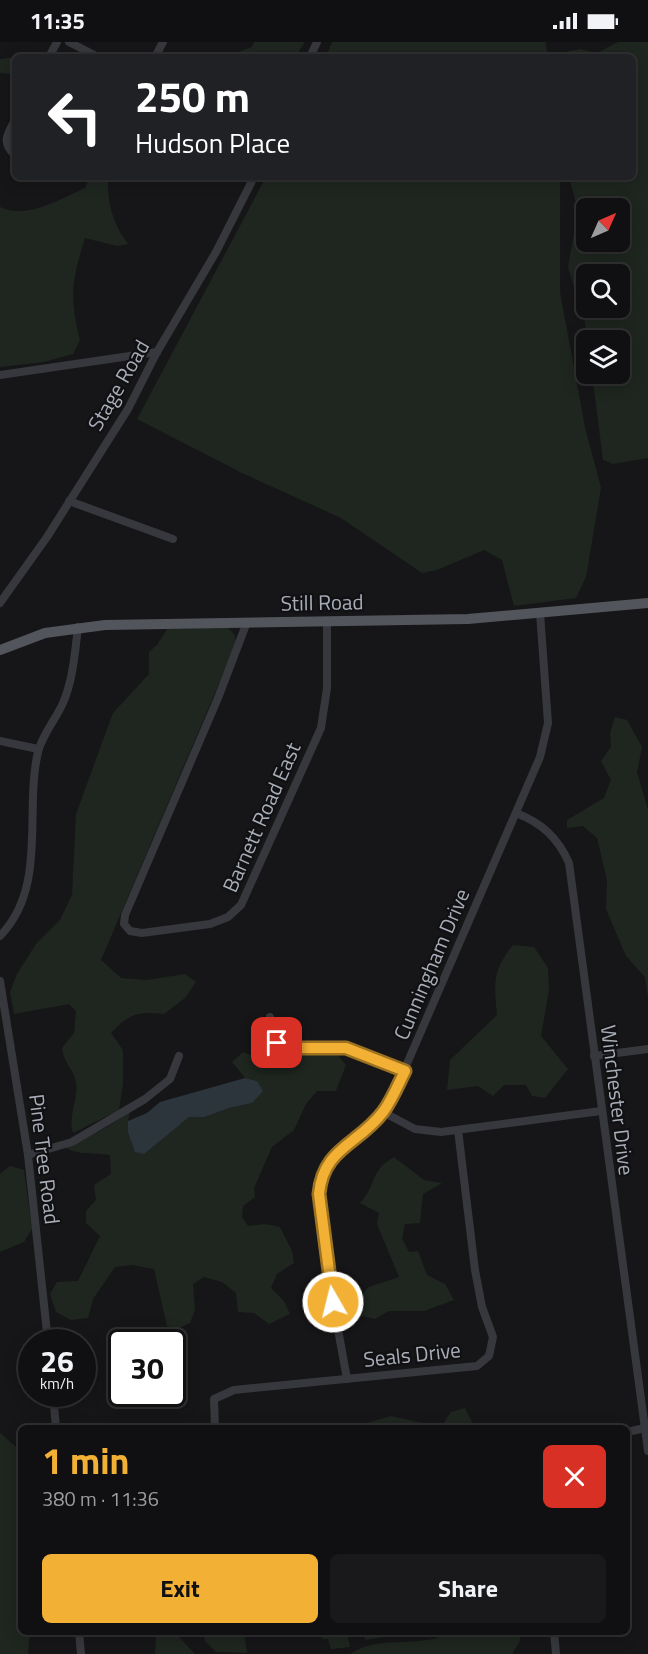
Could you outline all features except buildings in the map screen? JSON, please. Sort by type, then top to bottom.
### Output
[{"type":"main road","name":"Still Road","points":[[1,648],[45,633],[78,627],[468,619],[648,603]]},
{"type":"street","points":[[69,42],[92,54]]},
{"type":"street","points":[[12,125],[6,136],[6,148],[12,153]]},
{"type":"street","name":"Stage Road","points":[[0,603],[128,409],[157,352],[216,252],[252,180]]},
{"type":"street","points":[[0,375],[157,352]]},
{"type":"street","points":[[69,501],[173,539]]},
{"type":"street","name":"Cunningham Drive","points":[[347,1379],[329,1274],[319,1194],[320,1181],[325,1166],[334,1155],[370,1126],[383,1112],[405,1071],[540,757],[548,723],[540,613]]},
{"type":"street","name":"Barnett Road East","points":[[247,622],[218,698],[125,915],[126,928],[142,933],[210,924],[228,918],[241,905],[321,728],[327,688],[327,621]]},
{"type":"street","points":[[0,936],[23,897],[30,870],[34,805],[33,778],[38,749],[63,702],[70,681],[78,627]]},
{"type":"street","points":[[0,741],[38,749]]},
{"type":"street","name":"Winchester Drive","points":[[516,813],[541,825],[553,836],[569,863],[648,1451]]},
{"type":"street","name":"Pine Tree Road","points":[[0,981],[28,1155],[47,1329]]},
{"type":"street","points":[[270,1017],[272,1035],[282,1046],[346,1048],[405,1071]]},
{"type":"street","points":[[594,1056],[648,1049]]},
{"type":"street","points":[[28,1155],[72,1142],[145,1100],[170,1078],[179,1056]]},
{"type":"street","points":[[383,1112],[403,1124],[424,1131],[458,1130],[601,1111]]},
{"type":"street","name":"Seals Drive","points":[[215,1425],[214,1399],[234,1390],[477,1366],[489,1356],[492,1337],[482,1307],[475,1270],[458,1130]]},
{"type":"street","points":[[54,1407],[56,1425]]},
{"type":"street","points":[[630,1431],[645,1428]]},
{"type":"street","points":[[79,1635],[81,1654]]},
{"type":"street","points":[[554,1635],[556,1654]]},
{"type":"shaded area","points":[[254,42],[305,42],[297,54],[242,54],[240,51],[252,47]]},
{"type":"shaded area","points":[[332,42],[546,42],[547,54],[327,54]]},
{"type":"shaded area","points":[[618,42],[648,42],[648,458],[613,464],[603,460],[593,384],[630,384],[630,330],[586,330],[583,318],[630,318],[630,264],[576,264],[576,293],[568,267],[576,221],[576,252],[630,252],[630,198],[576,198],[576,203],[570,180],[636,180],[636,54],[560,53],[580,49],[597,53]]},
{"type":"shaded area","points":[[12,57],[10,74],[0,73],[0,59]]},
{"type":"shaded area","points":[[89,180],[108,180],[112,213],[118,229],[128,244],[117,246],[85,238],[73,288],[74,312],[80,340],[73,354],[44,362],[0,367],[0,207],[10,210],[32,210],[85,188]]},
{"type":"shaded area","points":[[264,180],[560,180],[560,292],[576,384],[601,488],[586,577],[576,598],[514,606],[502,560],[484,550],[437,570],[422,573],[341,518],[242,473],[137,419]]},
{"type":"shaded area","points":[[227,627],[235,635],[235,646],[101,960],[121,978],[147,980],[185,974],[196,982],[185,998],[164,1014],[134,1015],[111,1033],[123,1050],[123,1084],[119,1110],[73,1133],[72,1119],[76,1085],[62,1048],[74,1033],[76,1011],[69,1004],[14,1014],[10,992],[17,974],[36,944],[60,920],[72,895],[76,814],[113,713],[149,674],[149,652],[157,645],[167,629]]},
{"type":"shaded area","points":[[615,717],[627,720],[642,747],[637,772],[648,810],[648,998],[645,977],[626,956],[606,909],[607,880],[597,838],[583,826],[567,828],[567,820],[604,798],[611,780],[601,761],[611,747],[610,733]]},
{"type":"shaded area","points":[[513,945],[534,947],[548,968],[549,990],[541,1036],[568,1069],[545,1098],[532,1096],[526,1085],[504,1085],[493,1096],[478,1086],[447,1090],[450,1060],[497,1015],[496,978],[501,963]]},
{"type":"shaded area","points":[[280,1050],[313,1055],[337,1054],[346,1065],[336,1091],[317,1091],[306,1104],[294,1130],[272,1147],[254,1188],[255,1197],[243,1206],[242,1217],[248,1226],[265,1224],[280,1227],[292,1251],[294,1263],[277,1274],[271,1288],[284,1301],[290,1314],[269,1324],[254,1313],[238,1312],[236,1293],[222,1282],[204,1277],[193,1284],[195,1310],[190,1323],[177,1329],[167,1326],[154,1269],[132,1265],[115,1267],[93,1299],[88,1318],[71,1320],[56,1312],[50,1294],[57,1282],[78,1281],[100,1236],[86,1223],[86,1211],[96,1200],[94,1185],[111,1174],[110,1155],[82,1153],[66,1148],[130,1112],[128,1121],[153,1147],[157,1140],[189,1117],[205,1117],[252,1103],[257,1081],[245,1078],[232,1062],[243,1052],[260,1059]]},
{"type":"shaded area","points":[[245,1078],[257,1081],[263,1091],[252,1103],[205,1117],[189,1117],[144,1154],[135,1152],[128,1132],[128,1121],[147,1113],[160,1102]]},
{"type":"shaded area","points":[[394,1157],[424,1180],[442,1183],[423,1194],[420,1223],[405,1224],[402,1238],[409,1252],[418,1251],[427,1275],[445,1284],[454,1300],[424,1311],[389,1311],[375,1319],[362,1316],[355,1300],[369,1287],[399,1277],[377,1224],[379,1213],[360,1203],[369,1191],[380,1168]]},
{"type":"shaded area","points":[[10,1166],[24,1170],[32,1229],[24,1242],[0,1252],[0,1174]]},
{"type":"shaded area","points":[[465,1408],[474,1425],[442,1425],[451,1412]]},
{"type":"shaded area","points":[[391,1416],[432,1425],[360,1425]]},
{"type":"shaded area","points":[[0,1433],[18,1448],[18,1635],[30,1635],[28,1654],[0,1654]]},
{"type":"shaded area","points":[[167,1635],[179,1637],[195,1654],[155,1654],[156,1637]]},
{"type":"shaded area","points":[[204,1635],[244,1635],[247,1653],[216,1652],[205,1641]]},
{"type":"shaded area","points":[[321,1635],[348,1635],[350,1647],[331,1649],[328,1639],[322,1639]]},
{"type":"shaded area","points":[[364,1635],[397,1635],[365,1640]]},
{"type":"shaded area","points":[[445,1635],[520,1635],[520,1641],[512,1654],[350,1654],[375,1644]]},
{"type":"route","points":[[277,1043],[291,1048],[346,1048],[405,1071],[383,1112],[370,1126],[334,1155],[325,1166],[320,1181],[319,1194],[333,1302]]}]
